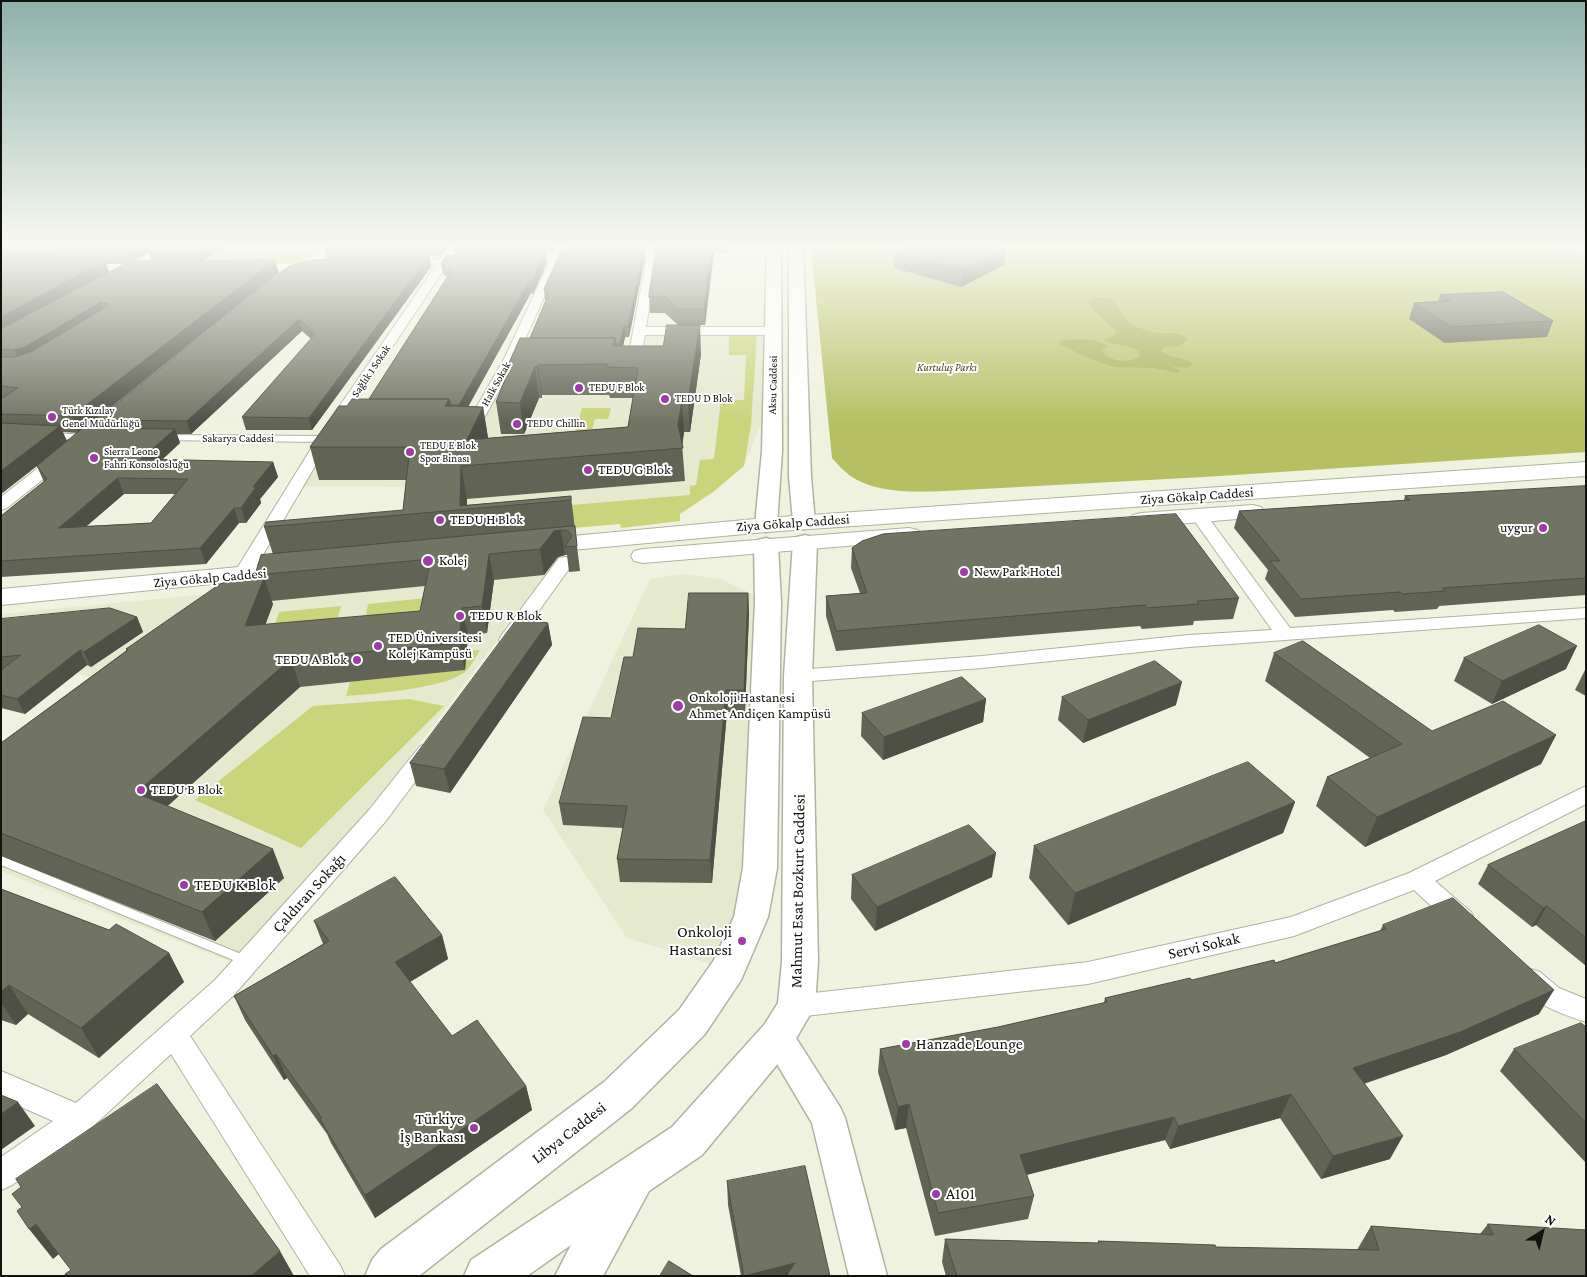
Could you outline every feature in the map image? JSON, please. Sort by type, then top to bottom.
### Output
[{"type":"main road","name":"Aksu Caddesi","points":[[766,535],[772,452],[774,305]]},
{"type":"main road","name":"Aksu Caddesi","points":[[801,305],[800,477],[804,532]]},
{"type":"main road","name":"Ziya Gökalp Caddesi","points":[[766,535],[565,562],[520,557],[766,535],[1586,470]]},
{"type":"main road","name":"Ziya Gökalp Caddesi","points":[[804,532],[1199,516],[1586,487]]},
{"type":"main road","name":"Mahmut Esat Bozkurt Caddesi","points":[[786,1022],[800,962],[798,676],[804,532]]},
{"type":"main road","points":[[728,969],[751,917],[760,868],[768,602],[766,535]]},
{"type":"main road","name":"Ziya Gökalp Caddesi","points":[[1,596],[242,575],[315,576],[1,614]]},
{"type":"main road","name":"Libya Caddesi","points":[[388,1276],[397,1265],[618,1094],[692,1022],[728,969]]},
{"type":"main road","points":[[487,1276],[687,1142],[786,1022]]},
{"type":"main road","points":[[578,1276],[635,1176]]},
{"type":"street","name":"Sağlık 1 Sokak","points":[[242,575],[324,439],[416,305]]},
{"type":"street","name":"Halk Sokak","points":[[455,424],[474,424],[513,361],[537,305]]},
{"type":"street","points":[[614,362],[634,362],[644,305]]},
{"type":"street","points":[[639,331],[774,331]]},
{"type":"street","points":[[1,505],[130,401]]},
{"type":"street","points":[[335,424],[353,424]]},
{"type":"street","points":[[39,436],[105,438]]},
{"type":"street","name":"Sakarya Caddesi","points":[[153,438],[324,439]]},
{"type":"street","points":[[1199,516],[1285,635]]},
{"type":"street","points":[[497,655],[565,562]]},
{"type":"street","points":[[798,676],[982,662],[1189,641],[1586,612]]},
{"type":"street","name":"Çaldıran Sokağı","points":[[1,1175],[80,1119],[224,988],[377,816],[440,734]]},
{"type":"street","name":"Servi Sokak","points":[[786,1022],[1088,973],[1294,926],[1417,879],[1586,794]]},
{"type":"street","points":[[1417,879],[1476,931]]},
{"type":"street","points":[[1513,964],[1550,996],[1586,1011]]},
{"type":"street","points":[[786,1022],[828,1118],[868,1276]]},
{"type":"street","points":[[174,1035],[329,1276]]},
{"type":"street","points":[[1,1084],[80,1119]]},
{"type":"lane","points":[[1,860],[248,961]]},
{"type":"shaded area","points":[[1090,305],[1116,305],[1124,317],[1137,327],[1155,333],[1175,333],[1185,336],[1187,340],[1179,346],[1164,347],[1161,351],[1169,356],[1186,360],[1193,365],[1187,368],[1173,367],[1180,371],[1178,373],[1154,368],[1115,367],[1090,359],[1059,344],[1060,341],[1066,340],[1092,340],[1108,346],[1102,351],[1105,355],[1114,359],[1124,361],[1139,357],[1140,353],[1132,348],[1104,340],[1113,337],[1116,331]]},
{"type":"shaded area","name":"TED Üniversitesi Kolej Kampüsü","points":[[639,331],[773,331],[773,392],[744,466],[713,492],[680,514],[680,521],[621,528],[620,524],[558,530],[558,545],[563,557],[548,573],[371,808],[231,962],[1,871],[1,846],[101,680],[35,661],[1,682],[1,614],[272,588],[536,574],[411,487],[296,486],[324,439],[474,424],[509,361],[634,362]]},
{"type":"shaded area","points":[[757,334],[751,425],[744,466],[713,492],[680,514],[680,521],[621,528],[620,524],[558,529],[536,508],[690,495],[690,486],[696,485],[700,460],[714,459],[721,400],[744,400],[746,355],[729,355],[729,335]]},
{"type":"shaded area","points":[[582,408],[611,408],[608,419],[595,419],[592,430],[573,439]]},
{"type":"shaded area","name":"Onkoloji Hastanesi Ahmet Andiçen Kampüsü","points":[[682,574],[721,579],[768,602],[761,834],[728,969],[627,938],[543,810],[650,579]]},
{"type":"shaded area","points":[[427,598],[422,631],[362,637],[368,604]]},
{"type":"shaded area","points":[[341,606],[332,639],[268,645],[279,612]]},
{"type":"shaded area","points":[[480,650],[467,670],[445,681],[410,689],[346,696],[350,682],[465,670],[467,651]]},
{"type":"shaded area","points":[[409,699],[444,706],[301,848],[195,800],[313,706]]},
{"type":"green space","name":"Kurtuluş Parkı","points":[[817,305],[1586,305],[1586,452],[1204,477],[921,492],[883,489],[871,486],[849,475],[832,458]]},
{"type":"building","points":[[1,305],[24,305],[1,317]]},
{"type":"building","points":[[47,305],[97,305],[25,347],[14,350],[1,349],[1,329]]},
{"type":"building","points":[[217,305],[72,416],[1,414],[1,399],[18,388],[1,386],[1,357],[14,357],[31,352],[108,306]]},
{"type":"building","points":[[241,305],[393,305],[309,418],[242,417],[315,334],[299,319],[187,421],[96,420]]},
{"type":"building","points":[[430,305],[516,305],[459,405],[451,405],[449,399],[369,399]]},
{"type":"building","points":[[544,305],[632,305],[628,326],[624,326],[620,344],[616,344],[615,338],[530,338]]},
{"type":"building","points":[[673,305],[705,305],[704,309],[677,309]]},
{"type":"building","points":[[1416,305],[1525,305],[1553,321],[1451,327]]},
{"type":"building","points":[[667,325],[700,325],[688,400],[682,400],[678,425],[683,448],[461,466],[460,506],[571,496],[571,500],[264,527],[266,522],[403,510],[410,447],[310,447],[339,406],[347,406],[352,399],[449,399],[445,406],[483,407],[467,440],[628,427],[638,368],[607,367],[607,364],[538,365],[535,367],[520,403],[496,402],[511,365],[508,365],[520,338],[615,338],[613,346],[663,346]]},
{"type":"building","points":[[1,423],[60,426],[1,471]]},
{"type":"building","points":[[83,428],[175,429],[141,459],[273,462],[253,487],[256,487],[241,508],[234,508],[200,548],[1,561],[1,516],[47,479],[37,466]],"holes":[[[118,478],[188,479],[151,523],[59,528]]]},
{"type":"building","points":[[1586,486],[1586,578],[1442,588],[1445,591],[1301,599],[1270,561],[1280,561],[1239,511],[1410,500],[1405,496]]},
{"type":"building","points":[[1176,514],[1239,598],[1197,601],[1199,604],[1147,608],[1145,605],[836,631],[826,596],[867,593],[852,548],[862,541],[883,534]]},
{"type":"building","points":[[575,526],[577,546],[565,547],[572,536],[568,531],[561,530],[554,531],[540,549],[489,554],[482,606],[462,608],[459,643],[291,659],[136,793],[273,849],[202,912],[1,833],[1,743],[128,650],[126,649],[220,584],[232,580],[264,578],[245,626],[420,611],[431,559],[255,575],[261,555]]},
{"type":"building","points":[[689,593],[748,593],[744,690],[726,690],[710,860],[617,859],[627,806],[559,803],[583,717],[611,718],[624,657],[633,657],[638,628],[685,629]]},
{"type":"building","points":[[110,608],[137,617],[84,652],[80,650],[17,699],[1,695],[1,670],[21,655],[1,657],[1,619]]},
{"type":"building","points":[[518,618],[548,623],[444,769],[410,763]]},
{"type":"building","points":[[1539,625],[1577,646],[1502,681],[1464,658]]},
{"type":"building","points":[[1303,641],[1432,731],[1503,701],[1556,735],[1377,817],[1327,777],[1402,744],[1274,653]]},
{"type":"building","points":[[1155,661],[1182,682],[1088,720],[1062,697]]},
{"type":"building","points":[[962,677],[986,699],[884,737],[862,713]]},
{"type":"building","points":[[1248,762],[1295,802],[1075,893],[1034,846]]},
{"type":"building","points":[[1586,821],[1586,938],[1547,906],[1543,908],[1488,865]]},
{"type":"building","points":[[969,825],[996,853],[877,907],[852,875]]},
{"type":"building","points":[[395,877],[442,935],[395,962],[452,1036],[477,1020],[526,1086],[365,1195],[320,1119],[322,1118],[276,1054],[273,1056],[234,996],[329,941],[314,921]]},
{"type":"building","points":[[1,889],[109,930],[116,924],[169,953],[81,1028],[9,985],[1,992]]},
{"type":"building","points":[[1453,898],[1554,990],[1460,1032],[1353,1068],[1403,1136],[1333,1156],[1291,1094],[1178,1126],[1174,1117],[1020,1155],[1034,1196],[938,1213],[909,1104],[898,1107],[880,1049],[998,1027],[1107,1002],[1105,998],[1190,978],[1192,980],[1274,960],[1275,963],[1386,929],[1383,925]]},
{"type":"building","points":[[1581,1023],[1586,1027],[1586,1123],[1514,1049]]},
{"type":"building","points":[[157,1084],[280,1251],[251,1276],[66,1276],[65,1274],[71,1270],[36,1224],[29,1229],[17,1211],[22,1207],[12,1194],[21,1187],[16,1179]]},
{"type":"building","points":[[1,1095],[18,1102],[1,1114]]},
{"type":"building","points":[[805,1166],[830,1276],[786,1276],[795,1263],[744,1276],[727,1181]]},
{"type":"building","points":[[1488,1224],[1586,1230],[1586,1276],[957,1276],[945,1239],[1099,1243],[1098,1241],[1215,1245],[1216,1247],[1379,1250],[1371,1226],[1493,1235]]},
{"type":"building","points":[[669,1261],[693,1276],[660,1276]]},
{"type":"place","name":"TEDU F Blok","points":[[579,388]]},
{"type":"place","name":"TEDU D Blok","points":[[665,399]]},
{"type":"place","name":"Türk Kızılay Genel Müdürlüğü","points":[[52,417]]},
{"type":"place","name":"TEDU Chillin","points":[[517,424]]},
{"type":"place","name":"TEDU E Blok Spor Binası","points":[[410,452]]},
{"type":"place","name":"Sierra Leone Fahri Konsolosluğu","points":[[94,458]]},
{"type":"place","name":"TEDU G Blok","points":[[588,470]]},
{"type":"place","name":"TEDU H Blok","points":[[440,520]]},
{"type":"place","name":"uygur","points":[[1543,528]]},
{"type":"place","name":"Kolej","points":[[428,561]]},
{"type":"place","name":"New Park Hotel","points":[[964,572]]},
{"type":"place","name":"TEDU R Blok","points":[[460,616]]},
{"type":"place","name":"TED Üniversitesi Kolej Kampüsü","points":[[378,646]]},
{"type":"place","name":"TEDU A Blok","points":[[357,660]]},
{"type":"place","name":"Onkoloji Hastanesi Ahmet Andiçen Kampüsü","points":[[678,706]]},
{"type":"place","name":"TEDU B Blok","points":[[141,790]]},
{"type":"place","name":"TEDU K Blok","points":[[184,885]]},
{"type":"place","name":"Onkoloji Hastanesi","points":[[742,941]]},
{"type":"place","name":"Hanzade Lounge","points":[[906,1044]]},
{"type":"place","name":"Türkiye İş Bankası","points":[[474,1128]]},
{"type":"place","name":"A101","points":[[936,1194]]}]
